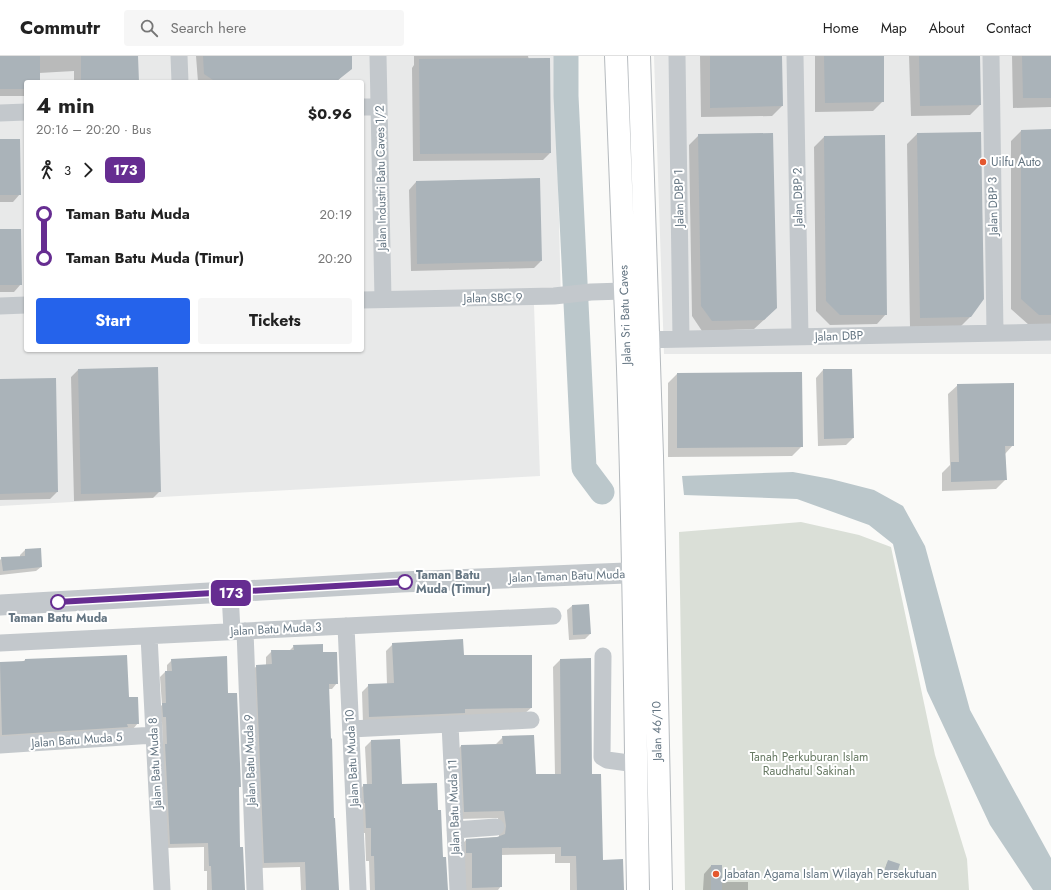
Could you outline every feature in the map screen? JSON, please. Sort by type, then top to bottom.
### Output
[{"type":"main road","name":"Jalan Sri Batu Caves","points":[[616,56],[626,341],[643,573]]},
{"type":"main road","name":"Jalan Sri Batu Caves","points":[[639,56],[648,340],[643,573]]},
{"type":"main road","name":"Jalan 46/10","points":[[638,890],[636,764],[643,573]]},
{"type":"main road","name":"Jalan 46/10","points":[[643,573],[661,890]]},
{"type":"street","points":[[179,56],[180,80]]},
{"type":"street","name":"Jalan Industri Batu Caves 1/2","points":[[378,56],[383,300]]},
{"type":"street","name":"Jalan DBP 1","points":[[677,56],[681,339]]},
{"type":"street","name":"Jalan DBP 2","points":[[795,56],[800,337]]},
{"type":"street","name":"Jalan DBP 3","points":[[991,56],[995,333]]},
{"type":"street","points":[[364,107],[379,107]]},
{"type":"street","points":[[0,113],[24,112]]},
{"type":"street","name":"Jalan SBC 9","points":[[364,300],[554,296],[592,292],[624,291]]},
{"type":"street","points":[[0,306],[24,306]]},
{"type":"street","name":"Jalan DBP","points":[[626,341],[1051,332]]},
{"type":"street","name":"Jalan Taman Batu Muda","points":[[0,605],[401,582],[643,573]]},
{"type":"street","name":"Jalan Batu Muda 9","points":[[230,593],[238,631],[255,890]]},
{"type":"street","name":"Jalan Batu Muda 3","points":[[0,643],[552,616]]},
{"type":"street","name":"Jalan Batu Muda 10","points":[[346,626],[358,890]]},
{"type":"street","name":"Jalan Batu Muda 8","points":[[149,636],[162,890]]},
{"type":"street","points":[[603,656],[602,757],[607,760],[636,764]]},
{"type":"street","points":[[351,729],[531,720]]},
{"type":"street","name":"Jalan Batu Muda 11","points":[[450,724],[458,890]]},
{"type":"street","name":"Jalan Batu Muda 5","points":[[0,745],[154,735]]},
{"type":"street","points":[[455,830],[496,827]]},
{"type":"shaded area","points":[[0,56],[555,56],[561,303],[534,305],[540,476],[0,506]]},
{"type":"shaded area","points":[[654,56],[1051,56],[1051,354],[664,354]]},
{"type":"shaded area","points":[[793,472],[831,479],[874,490],[903,506],[925,546],[970,710],[1051,858],[1051,890],[1033,890],[990,825],[927,691],[893,544],[869,525],[797,499],[684,495],[682,476]]},
{"type":"green space","name":"Tanah Perkuburan Islam Raudhatul Sakinah","points":[[801,522],[859,535],[891,547],[935,755],[967,859],[969,890],[685,890],[679,532]]},
{"type":"building","points":[[0,56],[40,56],[40,80],[24,80],[24,89],[0,89]]},
{"type":"building","points":[[81,56],[138,56],[139,80],[81,80]]},
{"type":"building","points":[[203,56],[352,56],[352,69],[338,80],[213,80],[204,74]]},
{"type":"building","points":[[710,56],[782,56],[783,106],[710,108]]},
{"type":"building","points":[[824,56],[884,56],[884,102],[825,103]]},
{"type":"building","points":[[919,56],[980,56],[981,105],[920,106]]},
{"type":"building","points":[[1022,56],[1051,56],[1051,98],[1023,98]]},
{"type":"building","points":[[550,58],[551,153],[420,154],[419,59]]},
{"type":"building","points":[[1051,129],[1051,315],[1039,315],[1021,299],[1021,130]]},
{"type":"building","points":[[981,132],[984,299],[971,317],[920,318],[917,133]]},
{"type":"building","points":[[773,133],[777,308],[764,320],[712,321],[701,306],[698,134]]},
{"type":"building","points":[[885,135],[887,315],[840,315],[826,301],[824,136]]},
{"type":"building","points":[[0,139],[20,139],[21,195],[0,195]]},
{"type":"building","points":[[540,178],[542,261],[417,264],[416,181]]},
{"type":"building","points":[[0,229],[21,229],[22,285],[0,285]]},
{"type":"building","points":[[158,367],[161,492],[81,494],[78,369]]},
{"type":"building","points":[[823,369],[852,369],[854,438],[824,439]]},
{"type":"building","points":[[802,372],[803,447],[677,448],[677,373]]},
{"type":"building","points":[[56,378],[58,492],[0,494],[0,379]]},
{"type":"building","points":[[1014,383],[1014,446],[1005,446],[1007,480],[951,482],[951,462],[959,462],[957,384]]},
{"type":"building","points":[[41,548],[42,567],[3,571],[1,557],[25,556],[25,549]]},
{"type":"building","points":[[589,604],[591,634],[573,635],[572,605]]},
{"type":"building","points":[[463,639],[464,655],[532,655],[532,708],[465,709],[465,713],[369,717],[368,684],[394,683],[392,643]]},
{"type":"building","points":[[323,644],[323,652],[337,652],[338,684],[329,684],[334,818],[339,890],[306,890],[305,862],[264,863],[256,665],[272,664],[271,650],[294,650],[293,645]]},
{"type":"building","points":[[127,655],[129,697],[138,697],[139,724],[127,724],[128,727],[2,735],[0,662],[25,661],[25,659]]},
{"type":"building","points":[[227,656],[228,693],[237,693],[241,787],[239,787],[240,847],[243,847],[245,890],[212,890],[208,843],[170,844],[165,744],[167,744],[166,717],[163,717],[162,703],[166,703],[165,671],[172,671],[171,659]]},
{"type":"building","points":[[591,658],[592,774],[601,774],[603,860],[623,859],[624,890],[577,890],[576,856],[561,856],[561,847],[502,848],[502,887],[472,888],[472,853],[466,853],[466,839],[497,837],[505,834],[506,826],[504,811],[464,812],[461,745],[503,744],[502,736],[534,735],[536,774],[561,774],[560,659]]},
{"type":"building","points":[[400,739],[402,784],[437,783],[438,810],[441,810],[443,857],[446,857],[448,890],[375,890],[374,856],[371,856],[371,828],[366,828],[363,784],[372,784],[371,740]]},
{"type":"building","points":[[888,860],[900,864],[896,876],[884,872]]},
{"type":"building","name":"Jabatan Agama Islam Wilayah Persekutuan","points":[[711,865],[722,865],[722,890],[711,890]]},
{"type":"waterway","points":[[566,56],[566,96],[584,468],[602,492]]},
{"type":"bus line","name":"173","points":[[58,602],[405,582]]},
{"type":"place","name":"Uilfu Auto","points":[[983,162]]},
{"type":"place","name":"Taman Batu Muda (Timur)","points":[[405,582]]},
{"type":"place","name":"Taman Batu Muda","points":[[58,602]]},
{"type":"place","name":"Jabatan Agama Islam Wilayah Persekutuan","points":[[716,874]]}]
